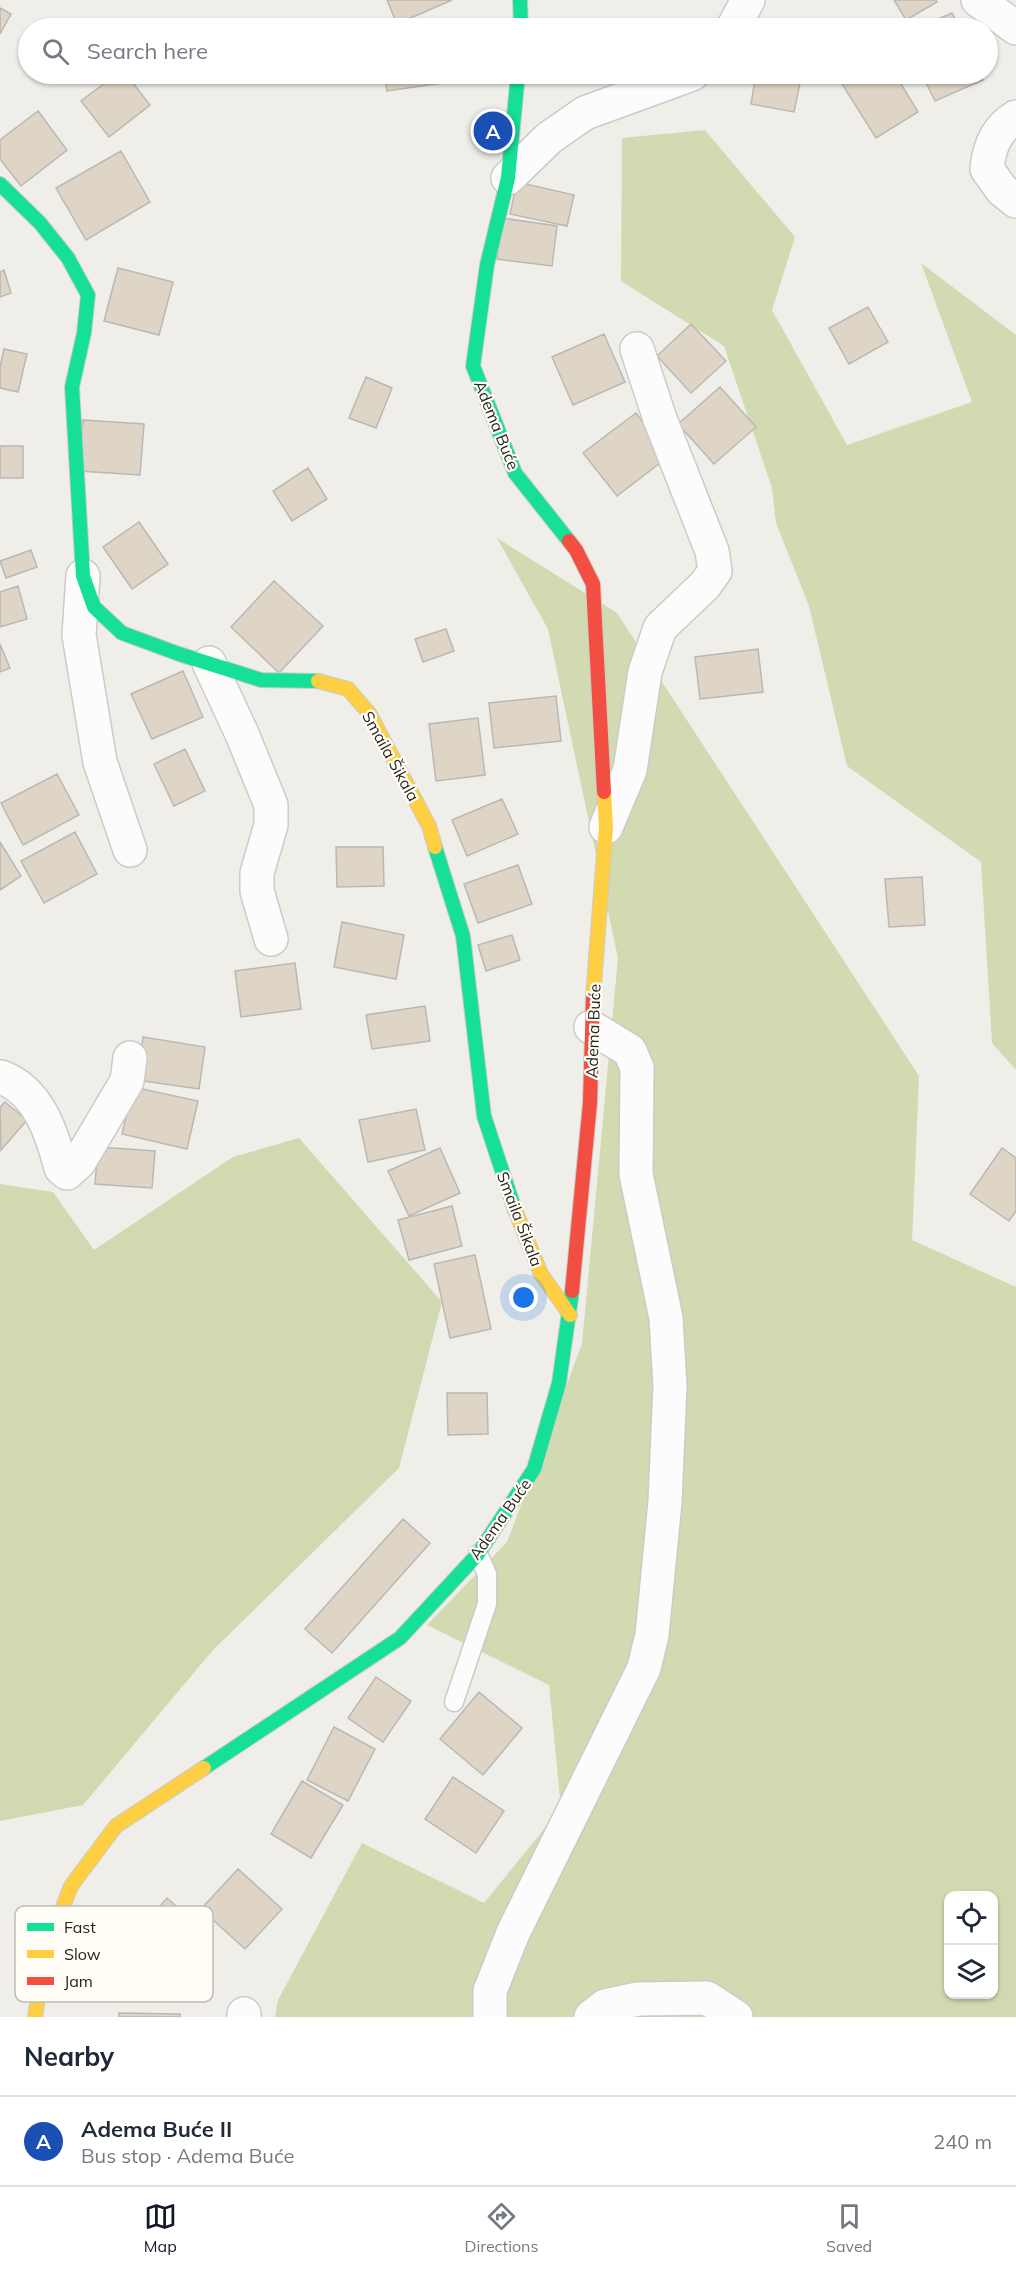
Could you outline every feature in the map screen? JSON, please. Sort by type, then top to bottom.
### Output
[{"type":"street","points":[[520,0],[521,18]]},
{"type":"street","points":[[738,18],[748,0]]},
{"type":"street","points":[[978,0],[1016,28]]},
{"type":"street","name":"Adema Buće","points":[[63,1906],[71,1886],[116,1826],[400,1638],[478,1554],[534,1469],[559,1383],[570,1316],[590,1103],[591,1027],[606,827],[593,584],[576,550],[515,473],[495,426],[474,366],[487,265],[508,178],[517,84]]},
{"type":"street","points":[[508,178],[549,138],[585,113],[665,84]]},
{"type":"street","points":[[1016,117],[994,137],[988,151],[987,169],[1002,190],[1016,201]]},
{"type":"street","name":"Smaila Šikala","points":[[0,184],[47,232],[68,258],[88,295],[84,333],[72,387],[83,576],[94,607],[122,633],[261,680],[324,681],[348,689],[369,713],[429,825],[463,936],[484,1116],[510,1198],[541,1274],[570,1316]]},
{"type":"street","name":"Adema Buće","points":[[606,827],[630,770],[645,672],[660,628],[705,585],[715,571],[712,552],[660,419],[637,349]]},
{"type":"street","points":[[83,576],[79,635],[96,741],[100,762],[130,850]]},
{"type":"street","points":[[209,663],[242,734],[271,805],[271,825],[257,873],[257,891],[271,939]]},
{"type":"street","points":[[490,2017],[490,1991],[513,1933],[644,1668],[652,1635],[665,1503],[670,1386],[666,1318],[636,1174],[637,1068],[630,1051],[591,1027]]},
{"type":"street","points":[[0,1077],[14,1081],[25,1090],[42,1116],[61,1168],[67,1173],[79,1162],[127,1081],[130,1058]]},
{"type":"street","points":[[591,2017],[605,2006],[638,1999],[707,1998],[736,2017]]},
{"type":"street","name":"Adema Buće","points":[[35,2017],[37,2002]]},
{"type":"lane","points":[[454,1702],[487,1604],[487,1574],[478,1554]]},
{"type":"green space","points":[[705,130],[795,237],[772,310],[847,445],[972,402],[921,263],[1016,335],[1016,1070],[992,1043],[981,862],[847,766],[809,606],[776,523],[772,488],[724,346],[621,281],[622,138]]},
{"type":"green space","points":[[497,538],[617,613],[919,1076],[912,1240],[1016,1287],[1016,2017],[275,2017],[278,2000],[362,1843],[484,1903],[561,1808],[549,1685],[427,1625],[507,1542],[582,1344],[618,958],[548,629]]},
{"type":"green space","points":[[299,1138],[442,1302],[399,1468],[213,1650],[83,1805],[0,1821],[0,1184],[53,1192],[94,1250],[233,1157]]},
{"type":"green space","points":[[1016,1302],[1016,2017],[804,2017],[844,1791],[872,1471],[938,1345]]},
{"type":"building","points":[[387,0],[452,0],[411,18],[394,18]]},
{"type":"building","points":[[894,0],[936,0],[937,2],[909,18],[905,18]]},
{"type":"building","points":[[0,8],[11,14],[0,34]]},
{"type":"building","points":[[952,13],[955,18],[940,18]]},
{"type":"building","points":[[104,84],[134,84],[150,105],[109,137],[81,101]]},
{"type":"building","points":[[386,84],[435,84],[387,91]]},
{"type":"building","points":[[754,84],[800,84],[794,112],[751,104]]},
{"type":"building","points":[[842,84],[901,84],[918,112],[876,138]]},
{"type":"building","points":[[927,84],[974,84],[935,101]]},
{"type":"building","points":[[38,111],[67,150],[21,186],[0,159],[0,140]]},
{"type":"building","points":[[121,151],[150,202],[86,240],[56,188]]},
{"type":"building","points":[[517,182],[574,195],[567,226],[510,214]]},
{"type":"building","points":[[502,218],[557,226],[552,266],[497,259]]},
{"type":"building","points":[[118,268],[173,282],[159,335],[104,321]]},
{"type":"building","points":[[4,270],[11,293],[0,297],[0,272]]},
{"type":"building","points":[[868,307],[888,342],[849,364],[829,328]]},
{"type":"building","points":[[691,324],[726,361],[691,393],[657,356]]},
{"type":"building","points":[[604,334],[625,382],[573,405],[552,357]]},
{"type":"building","points":[[4,349],[27,354],[18,392],[0,388],[0,367]]},
{"type":"building","points":[[366,377],[392,388],[376,428],[349,418]]},
{"type":"building","points":[[720,387],[756,427],[714,464],[678,424]]},
{"type":"building","points":[[636,413],[669,456],[617,496],[583,453]]},
{"type":"building","points":[[83,420],[144,424],[140,475],[79,471]]},
{"type":"building","points":[[0,446],[23,446],[23,478],[0,478]]},
{"type":"building","points":[[308,468],[327,499],[292,521],[273,491]]},
{"type":"building","points":[[139,522],[168,564],[132,589],[103,547]]},
{"type":"building","points":[[31,550],[37,567],[6,578],[0,561]]},
{"type":"building","points":[[274,581],[323,626],[279,673],[231,627]]},
{"type":"building","points":[[18,586],[27,619],[0,627],[0,592]]},
{"type":"building","points":[[446,629],[454,651],[423,662],[415,639]]},
{"type":"building","points":[[0,644],[10,668],[0,672]]},
{"type":"building","points":[[758,649],[763,692],[700,699],[695,657]]},
{"type":"building","points":[[183,671],[203,717],[152,739],[131,694]]},
{"type":"building","points":[[556,696],[561,741],[494,748],[489,703]]},
{"type":"building","points":[[478,718],[485,775],[436,781],[429,724]]},
{"type":"building","points":[[185,749],[205,791],[174,806],[154,764]]},
{"type":"building","points":[[57,774],[79,815],[23,845],[1,803]]},
{"type":"building","points":[[502,799],[518,834],[467,856],[452,820]]},
{"type":"building","points":[[75,832],[97,874],[44,903],[21,861]]},
{"type":"building","points":[[0,842],[21,876],[0,890]]},
{"type":"building","points":[[336,847],[383,847],[384,886],[337,887]]},
{"type":"building","points":[[518,865],[532,904],[478,923],[464,884]]},
{"type":"building","points":[[922,877],[925,925],[889,927],[885,879]]},
{"type":"building","points":[[342,922],[404,935],[396,979],[334,967]]},
{"type":"building","points":[[512,935],[520,960],[486,971],[478,945]]},
{"type":"building","points":[[295,963],[301,1009],[241,1017],[235,971]]},
{"type":"building","points":[[425,1006],[430,1041],[372,1049],[366,1015]]},
{"type":"building","points":[[143,1037],[205,1047],[199,1089],[137,1080]]},
{"type":"building","points":[[133,1087],[198,1101],[187,1149],[122,1134]]},
{"type":"building","points":[[5,1102],[27,1120],[1,1150],[0,1107]]},
{"type":"building","points":[[416,1109],[425,1150],[368,1162],[359,1120]]},
{"type":"building","points":[[98,1147],[155,1151],[152,1188],[95,1184]]},
{"type":"building","points":[[440,1148],[460,1193],[409,1216],[388,1171]]},
{"type":"building","points":[[1002,1148],[1016,1158],[1016,1211],[1009,1221],[970,1194]]},
{"type":"building","points":[[452,1206],[462,1246],[409,1260],[398,1220]]},
{"type":"building","points":[[475,1255],[491,1329],[450,1338],[434,1264]]},
{"type":"building","points":[[447,1393],[487,1393],[488,1434],[448,1435]]},
{"type":"building","points":[[403,1519],[430,1543],[332,1653],[305,1629]]},
{"type":"building","points":[[376,1677],[411,1701],[383,1742],[348,1718]]},
{"type":"building","points":[[479,1692],[522,1728],[483,1775],[440,1739]]},
{"type":"building","points":[[334,1727],[375,1749],[348,1801],[307,1780]]},
{"type":"building","points":[[453,1777],[504,1811],[476,1853],[425,1819]]},
{"type":"building","points":[[302,1781],[343,1805],[311,1858],[271,1834]]},
{"type":"building","points":[[238,1869],[282,1909],[245,1949],[213,1920],[213,1906],[204,1906]]},
{"type":"building","points":[[167,1898],[176,1906],[160,1906]]},
{"type":"building","points":[[119,2013],[180,2014],[180,2017],[119,2017]]},
{"type":"traffic: fast","points":[[520,0],[521,18]]},
{"type":"traffic: fast","points":[[517,84],[508,178],[487,265],[473,366],[515,473],[569,541]]},
{"type":"traffic: fast","points":[[0,184],[40,223],[68,258],[88,295],[84,333],[72,387],[83,576],[94,607],[122,633],[179,654],[261,680],[318,681]]},
{"type":"traffic: fast","points":[[435,847],[463,936],[484,1116],[515,1210]]},
{"type":"traffic: fast","points":[[204,1768],[400,1638],[478,1554],[534,1469],[559,1383],[572,1291]]},
{"type":"traffic: slow","points":[[318,681],[348,689],[369,713],[429,826],[435,847]]},
{"type":"traffic: slow","points":[[593,998],[606,827],[604,792]]},
{"type":"traffic: slow","points":[[515,1210],[541,1274],[570,1315]]},
{"type":"traffic: slow","points":[[63,1906],[71,1886],[116,1826],[204,1768]]},
{"type":"traffic: slow","points":[[35,2017],[37,2002]]},
{"type":"traffic: jam","points":[[569,541],[593,584],[604,792]]},
{"type":"traffic: jam","points":[[572,1291],[590,1103],[593,998]]},
{"type":"place","name":"Adema Buće II","points":[[493,131]]}]
